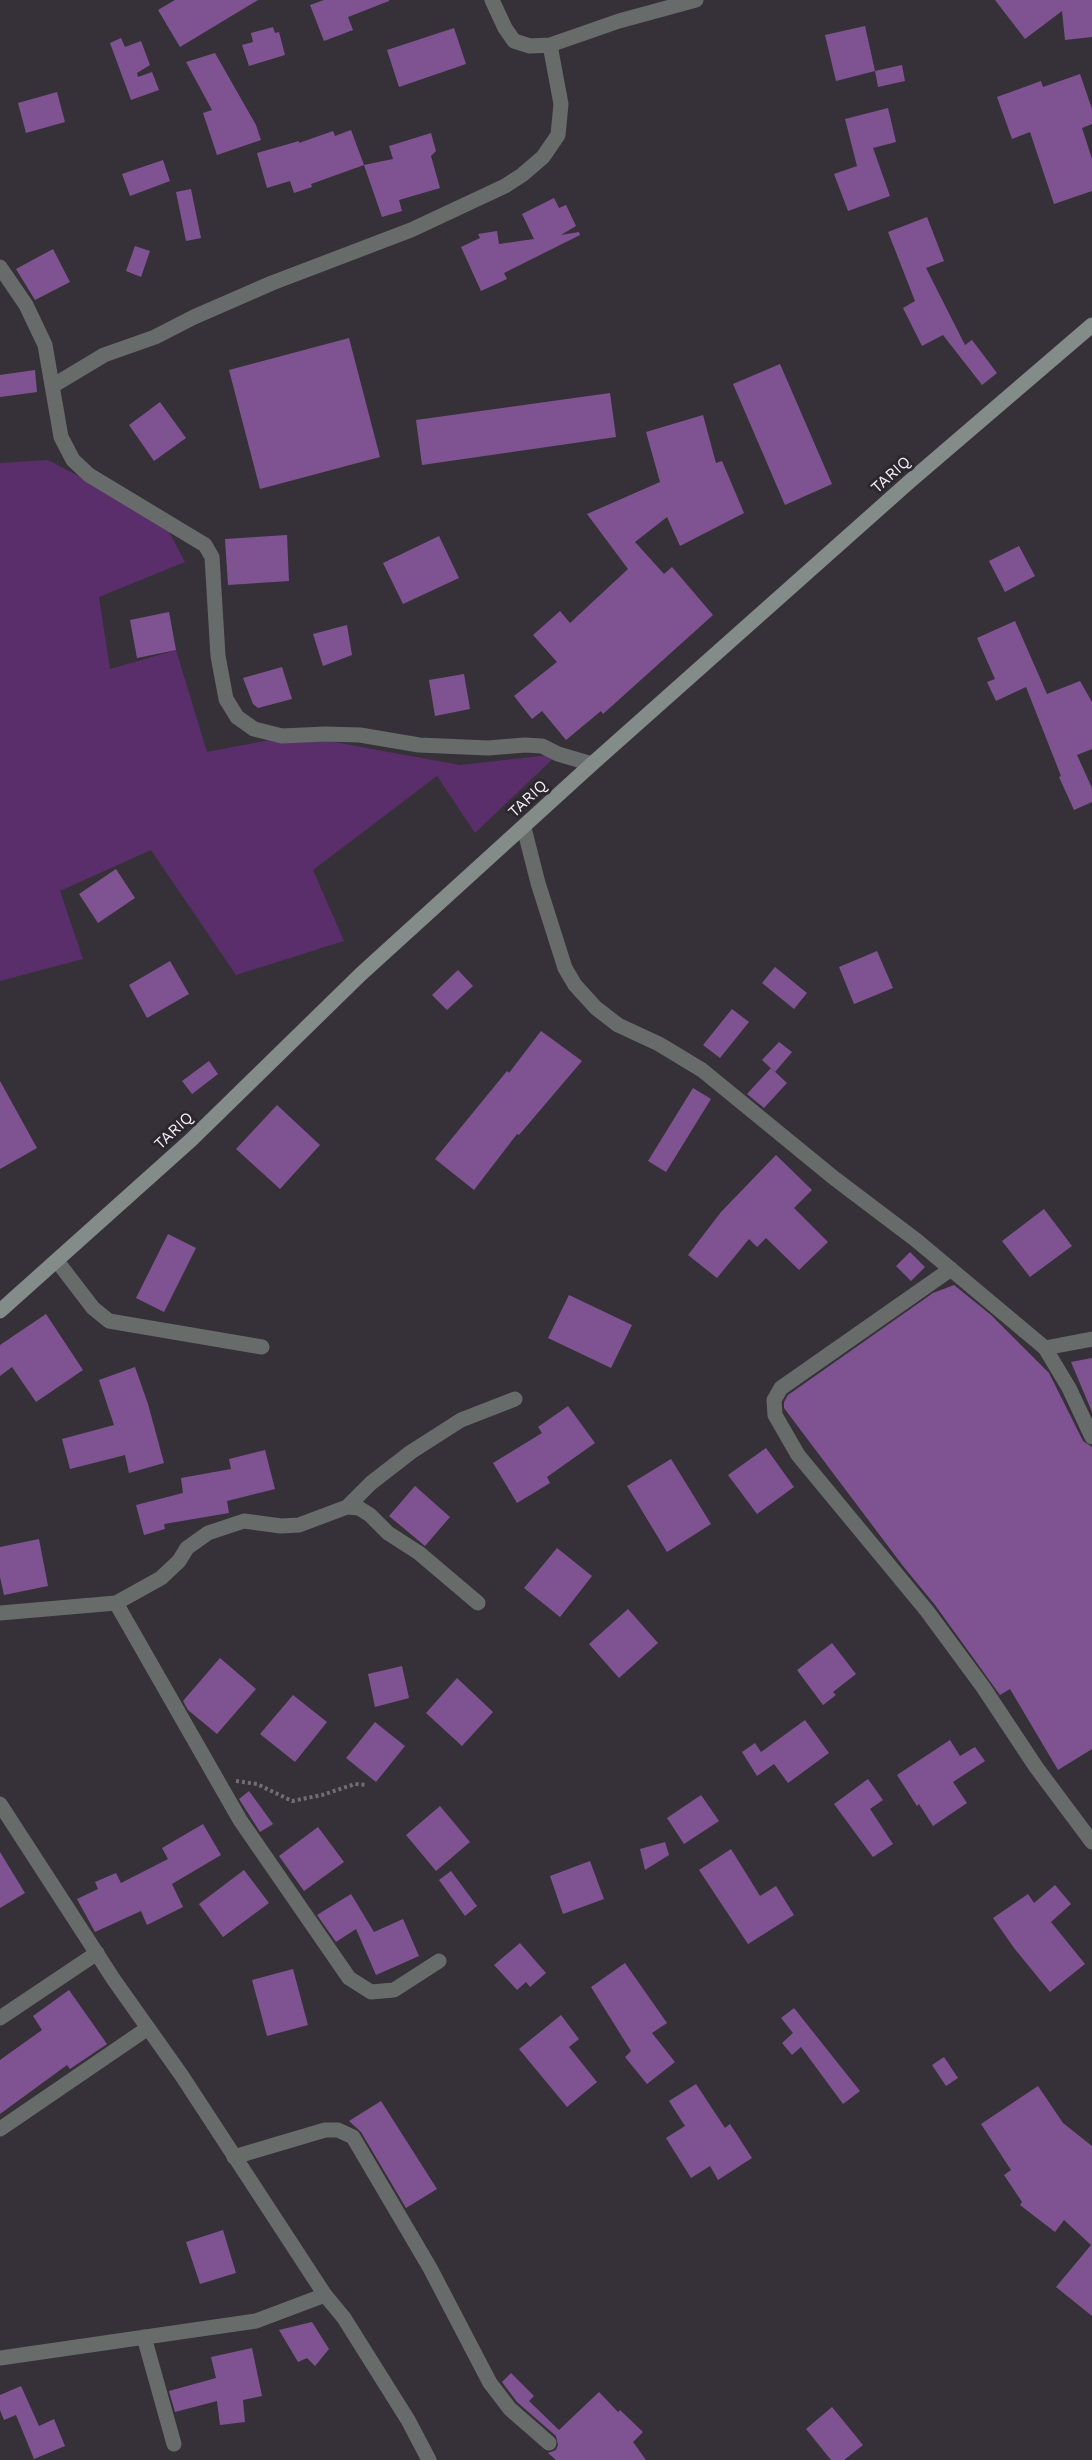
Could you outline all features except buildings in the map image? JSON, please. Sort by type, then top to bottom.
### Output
[{"type":"main road","name":"TARIQ","points":[[0,1311],[191,1140],[361,974],[592,764],[909,482],[1092,325]]},
{"type":"street","points":[[492,0],[514,41],[530,46],[550,45],[620,21],[696,0]]},
{"type":"street","points":[[54,386],[104,355],[155,337],[194,316],[272,283],[411,230],[506,186],[522,175],[543,157],[558,135],[561,104],[550,45]]},
{"type":"street","points":[[0,267],[26,305],[45,345],[62,437],[73,460],[89,475],[205,545],[212,556],[218,656],[226,699],[237,717],[254,729],[282,736],[360,735],[419,745],[488,748],[542,746],[558,754],[592,764]]},
{"type":"street","points":[[524,828],[538,883],[565,968],[575,985],[596,1008],[618,1025],[659,1044],[702,1070],[834,1178],[951,1269],[1045,1348],[1069,1388],[1092,1437]]},
{"type":"street","points":[[57,1262],[93,1308],[109,1321],[262,1347]]},
{"type":"street","points":[[951,1269],[781,1388],[774,1400],[775,1415],[798,1455],[927,1611],[983,1687],[1036,1767],[1092,1842]]},
{"type":"street","points":[[1045,1348],[1092,1339]]},
{"type":"street","points":[[0,1613],[116,1603],[161,1578],[179,1561],[187,1548],[208,1533],[244,1521],[281,1526],[299,1525],[347,1507],[371,1483],[403,1458],[461,1420],[515,1399]]},
{"type":"street","points":[[347,1507],[359,1508],[370,1515],[388,1533],[419,1553],[478,1603]]},
{"type":"street","points":[[116,1603],[240,1820],[349,1978],[371,1992],[394,1990],[439,1960]]},
{"type":"street","points":[[0,1804],[325,2295],[344,2318],[429,2460]]},
{"type":"street","points":[[0,2018],[97,1953]]},
{"type":"street","points":[[0,2129],[148,2028]]},
{"type":"street","points":[[234,2157],[325,2130],[338,2130],[353,2137],[430,2268],[490,2383],[510,2409],[549,2443]]},
{"type":"street","points":[[0,2358],[256,2321],[325,2295]]},
{"type":"street","points":[[144,2337],[174,2444]]},
{"type":"path","points":[[213,1773],[236,1781],[257,1784],[292,1801],[322,1795],[355,1784],[366,1785]]},
{"type":"shaded area","points":[[48,460],[163,520],[185,562],[99,597],[110,669],[176,650],[207,752],[296,735],[460,765],[558,754],[475,833],[437,776],[313,870],[344,941],[236,975],[151,850],[60,891],[83,959],[0,981],[0,463]]}]
